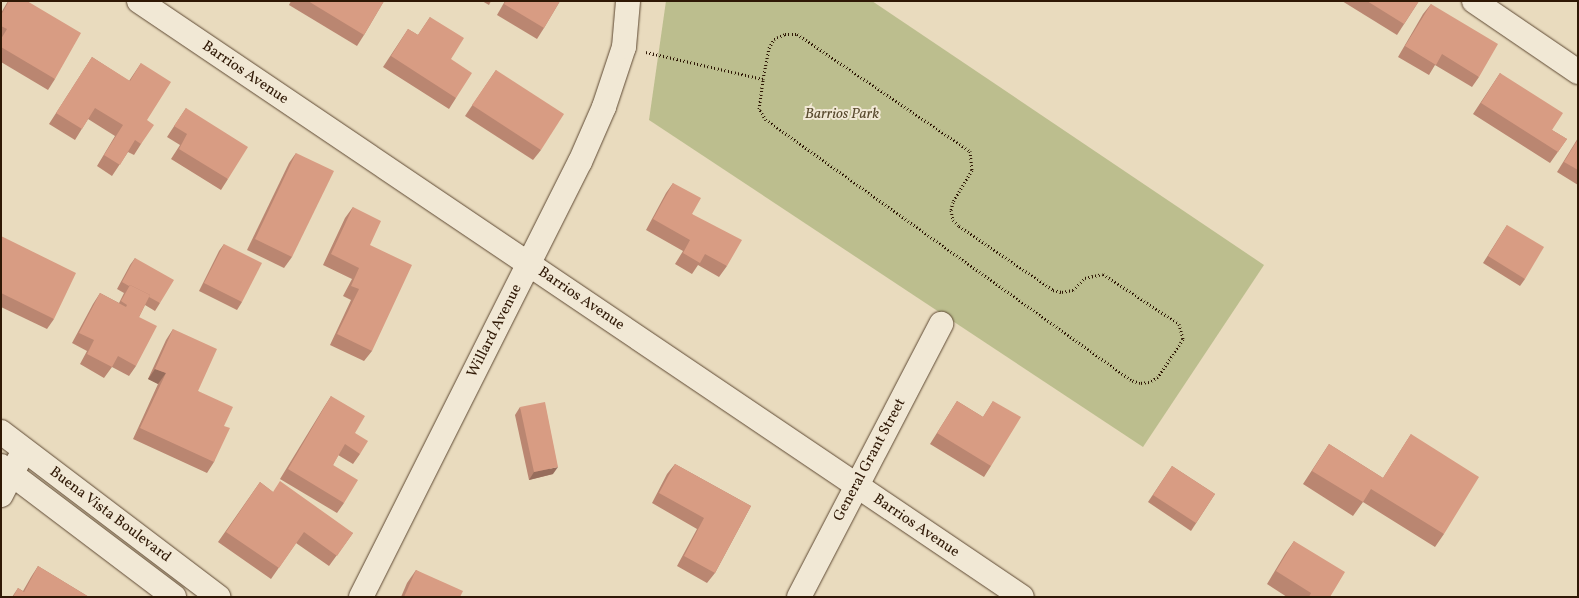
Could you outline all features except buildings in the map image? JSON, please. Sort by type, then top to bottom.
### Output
[{"type":"street","name":"Barrios Avenue","points":[[139,1],[1022,597]]},
{"type":"street","name":"Willard Avenue","points":[[361,597],[587,146],[604,107],[624,47],[628,1]]},
{"type":"street","points":[[1474,1],[1578,72]]},
{"type":"street","name":"General Grant Street","points":[[799,597],[941,324]]},
{"type":"street","name":"Buena Vista Boulevard","points":[[1,432],[218,597]]},
{"type":"street","points":[[1,495],[7,470],[24,450]]},
{"type":"street","name":"Buena Vista Boulevard","points":[[7,470],[174,597]]},
{"type":"path","points":[[785,34],[797,34],[970,151],[972,170],[953,202],[953,220],[1053,290],[1062,292],[1073,290],[1085,278],[1103,274],[1179,324],[1184,339],[1158,377],[1149,382],[1140,383],[1131,380],[766,120],[758,109],[763,80],[769,48],[774,39],[785,34]]},
{"type":"path","points":[[624,47],[763,80]]},
{"type":"green space","name":"Barrios Park","points":[[666,1],[872,1],[1264,265],[1143,447],[649,120]]}]
